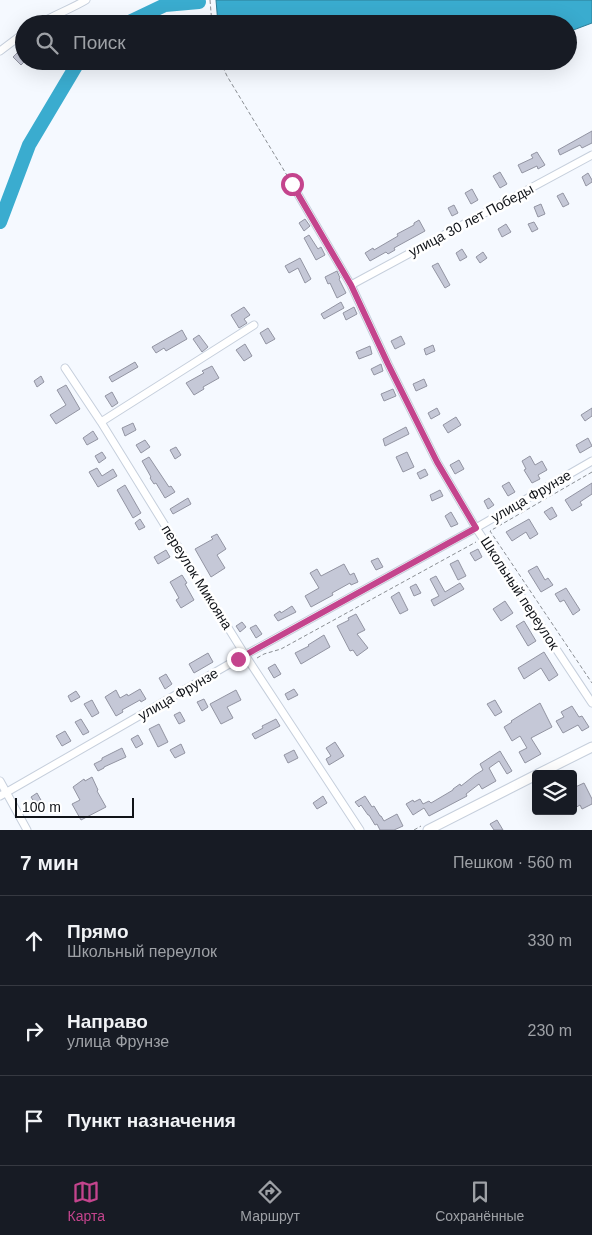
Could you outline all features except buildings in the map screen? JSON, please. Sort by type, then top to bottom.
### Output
[{"type":"street","points":[[55,15],[73,8],[86,0]]},
{"type":"street","points":[[0,51],[15,40]]},
{"type":"street","name":"улица 30 лет Победы","points":[[351,285],[592,155]]},
{"type":"street","name":"Школьный переулок","points":[[292,184],[351,285],[437,462],[476,528],[592,703]]},
{"type":"street","points":[[101,422],[254,326]]},
{"type":"street","name":"переулок Микояна","points":[[65,368],[101,422],[245,655],[360,830]]},
{"type":"street","name":"улица Фрунзе","points":[[4,794],[245,655],[476,528],[592,461]]},
{"type":"street","points":[[545,770],[592,748]]},
{"type":"street","points":[[428,830],[532,777]]},
{"type":"street","points":[[0,781],[4,794],[27,830]]},
{"type":"path","points":[[210,0],[211,15]]},
{"type":"path","points":[[224,70],[292,184]]},
{"type":"path","points":[[592,472],[490,531],[592,683]]},
{"type":"water","points":[[216,0],[592,0],[592,23],[577,29],[577,15],[217,15]]},
{"type":"waterway","points":[[144,15],[165,5],[199,2]]},
{"type":"waterway","points":[[0,222],[29,145],[74,70]]},
{"type":"route","points":[[238,659],[476,528],[437,462],[351,285],[292,184]]}]
